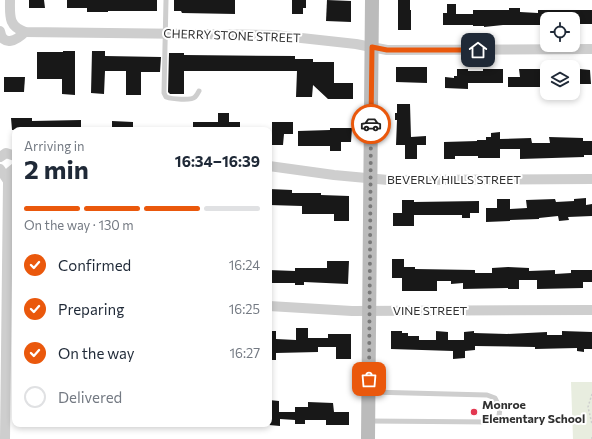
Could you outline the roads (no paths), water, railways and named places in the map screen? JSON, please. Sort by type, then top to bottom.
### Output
[{"type":"street","points":[[0,31],[6,41],[19,39],[21,30],[11,23],[10,0]]},
{"type":"street","points":[[368,439],[372,0]]},
{"type":"street","points":[[0,28],[2,23],[10,15]]},
{"type":"street","name":"CHERRY STONE STREET","points":[[21,30],[153,34],[274,35],[356,44],[387,50],[592,49]]},
{"type":"street","points":[[0,157],[6,153],[12,155]]},
{"type":"street","name":"BEVERLY HILLS STREET","points":[[272,166],[388,180],[592,179]]},
{"type":"street","points":[[0,169],[8,181]]},
{"type":"street","points":[[5,439],[8,181],[12,170]]},
{"type":"street","name":"VINE STREET","points":[[272,306],[352,311],[592,310]]},
{"type":"lane","points":[[166,0],[164,93],[166,97],[191,99],[195,97],[199,91]]},
{"type":"lane","points":[[368,420],[492,422],[499,416],[500,408],[495,398],[487,395],[369,392]]},
{"type":"place","name":"Monroe Elementary School","points":[[474,412]]}]
